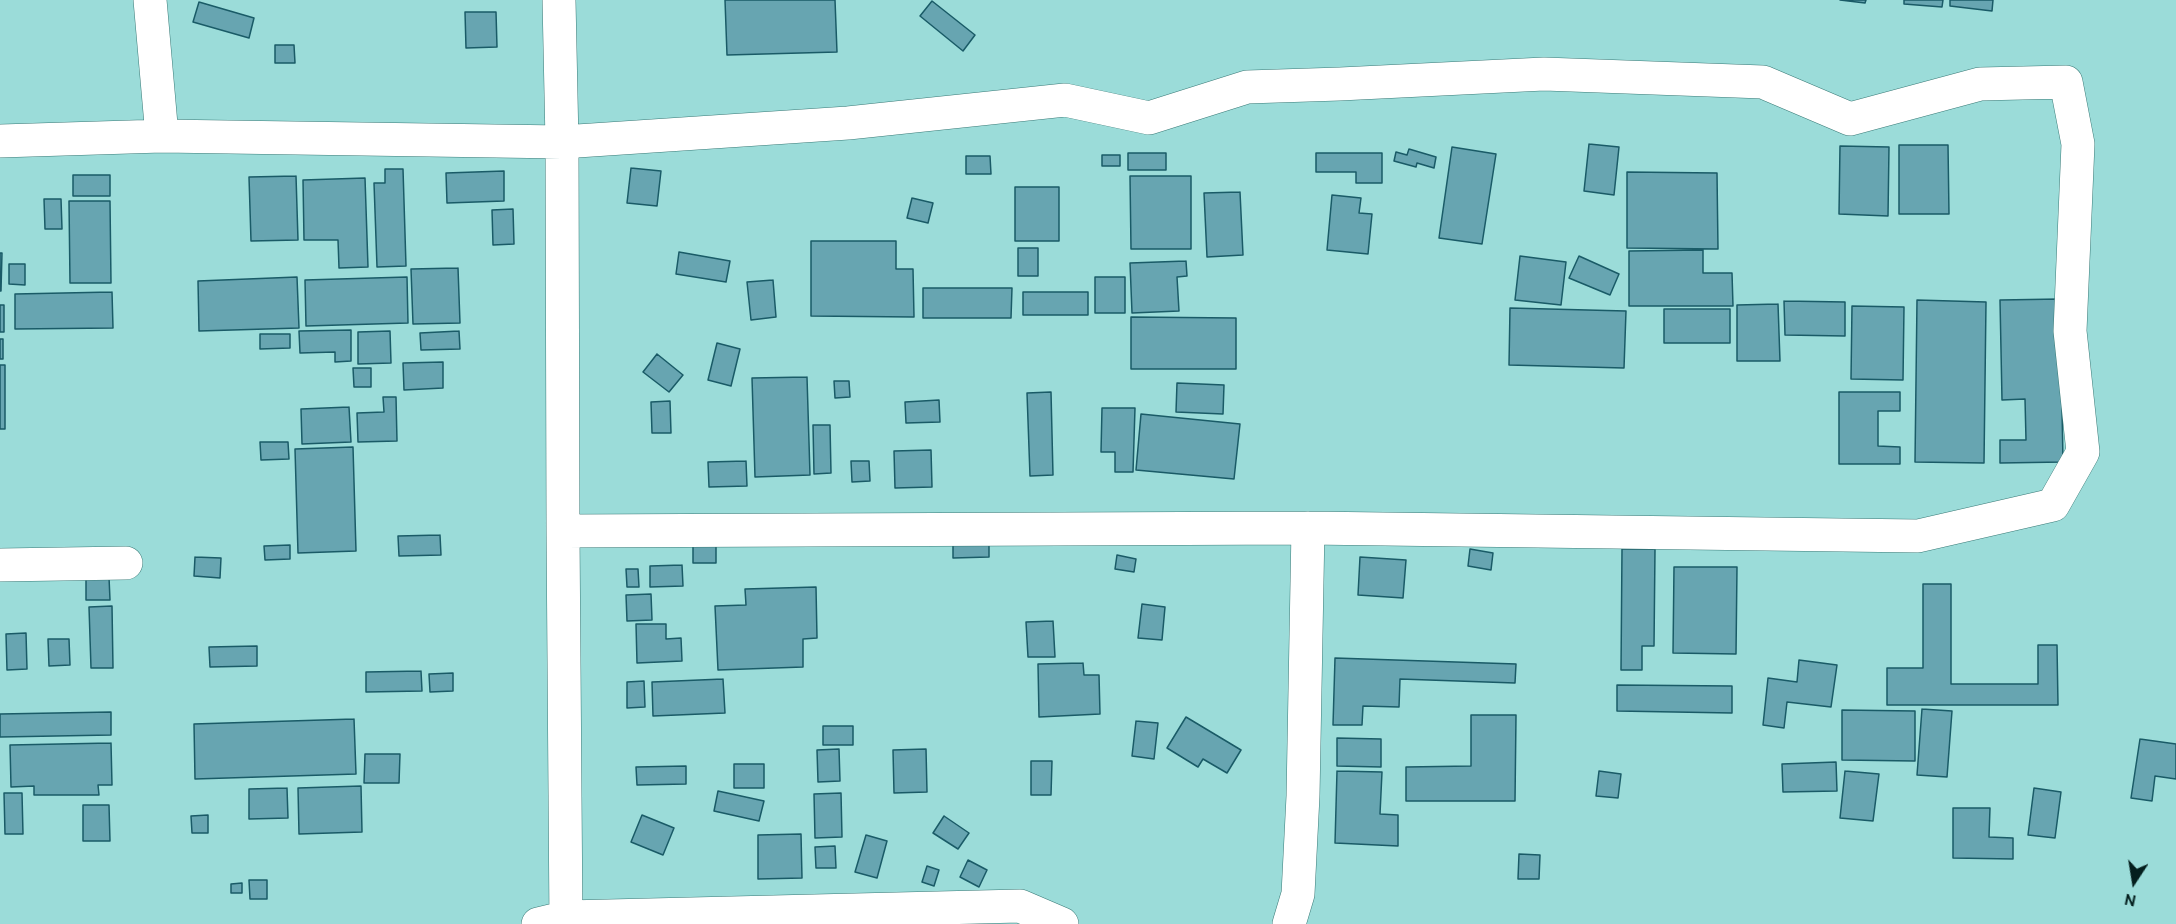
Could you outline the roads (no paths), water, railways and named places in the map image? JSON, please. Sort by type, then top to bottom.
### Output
[{"type":"street","points":[[150,0],[162,136]]},
{"type":"street","points":[[559,0],[562,142],[562,531],[557,922],[1020,906],[1062,924]]},
{"type":"street","points":[[0,141],[162,136],[562,142],[848,123],[1065,100],[1149,118],[1247,87],[1544,74],[1763,82],[1850,119],[1980,84],[2066,82],[2078,144],[2070,330],[2084,452],[2053,505],[1918,536],[1308,528],[562,531]]},
{"type":"street","points":[[1289,924],[1298,894],[1303,796],[1308,528]]},
{"type":"street","points":[[0,565],[126,563]]}]
